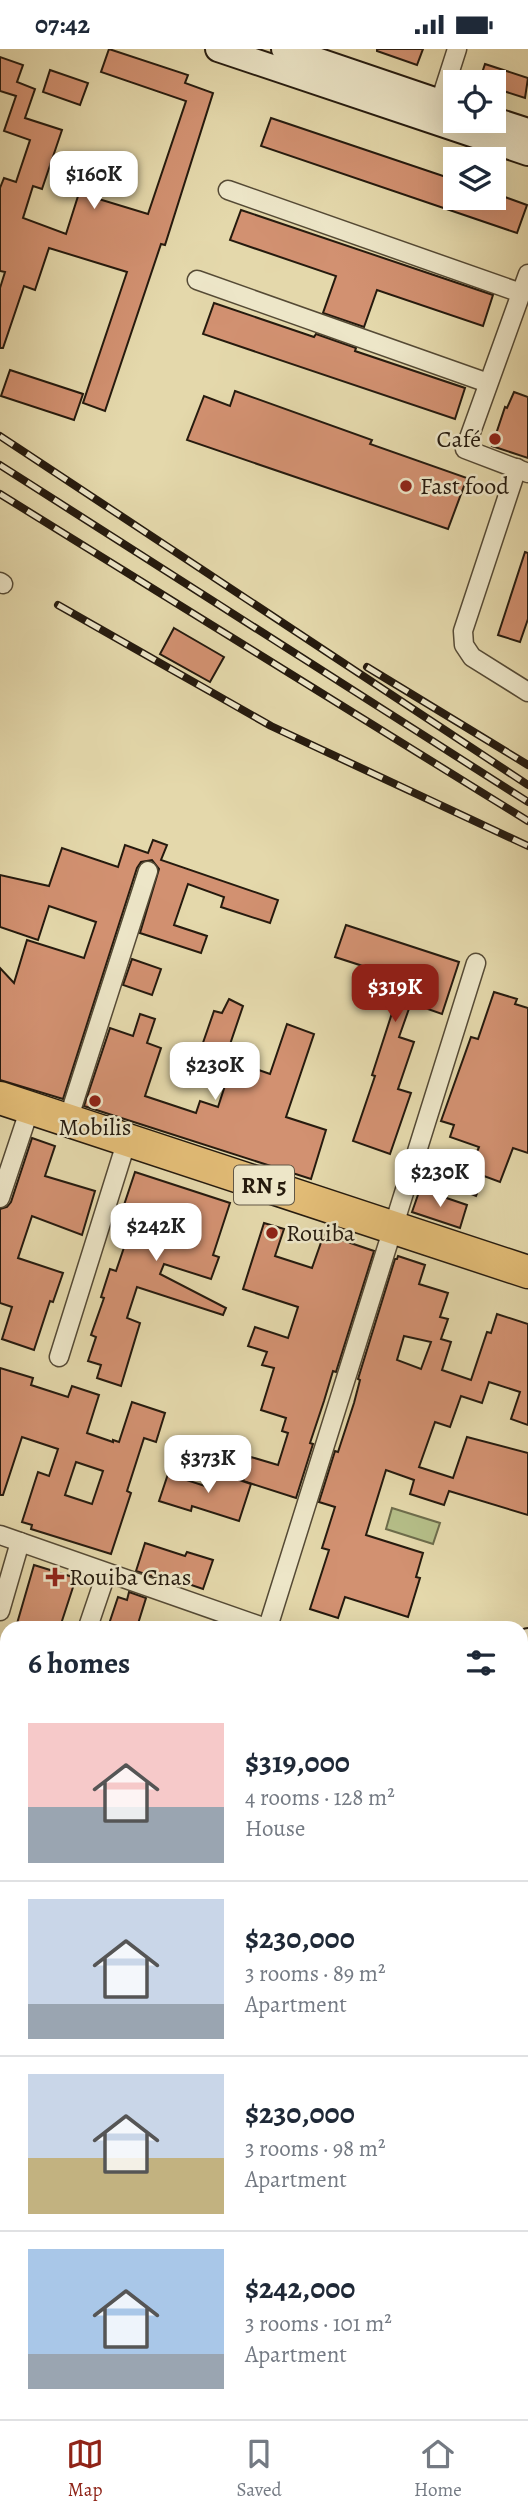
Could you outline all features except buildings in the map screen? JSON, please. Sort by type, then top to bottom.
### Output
[{"type":"highway","name":"RN 5","points":[[0,1098],[528,1272]]},
{"type":"main road","points":[[218,49],[528,153]]},
{"type":"main road","points":[[284,49],[443,103]]},
{"type":"main road","points":[[506,124],[528,131]]},
{"type":"street","points":[[453,70],[457,49]]},
{"type":"street","points":[[228,190],[521,293]]},
{"type":"street","points":[[528,274],[465,449],[522,471],[464,635],[464,645],[472,657],[528,692]]},
{"type":"street","points":[[197,280],[488,383]]},
{"type":"street","points":[[68,1120],[148,871]]},
{"type":"street","points":[[267,1621],[476,963]]},
{"type":"street","points":[[0,1198],[30,1108]]},
{"type":"street","points":[[59,1357],[127,1140]]},
{"type":"street","points":[[0,1535],[247,1621]]},
{"type":"street","points":[[0,1611],[20,1542]]},
{"type":"street","points":[[90,1621],[106,1574]]},
{"type":"green space","points":[[392,1508],[440,1523],[433,1544],[386,1529]]},
{"type":"railway","points":[[0,436],[528,785]]},
{"type":"railway","points":[[0,465],[528,802]]},
{"type":"railway","points":[[0,494],[528,821]]},
{"type":"railway","points":[[58,605],[271,726],[528,846]]},
{"type":"railway","points":[[367,667],[528,765]]},
{"type":"place","name":"Café","points":[[495,439]]},
{"type":"place","name":"Fast food","points":[[406,486]]},
{"type":"place","name":"Mobilis","points":[[95,1101]]},
{"type":"place","name":"Rouiba","points":[[272,1233]]},
{"type":"place","name":"Rouiba Cnas","points":[[55,1577]]}]
